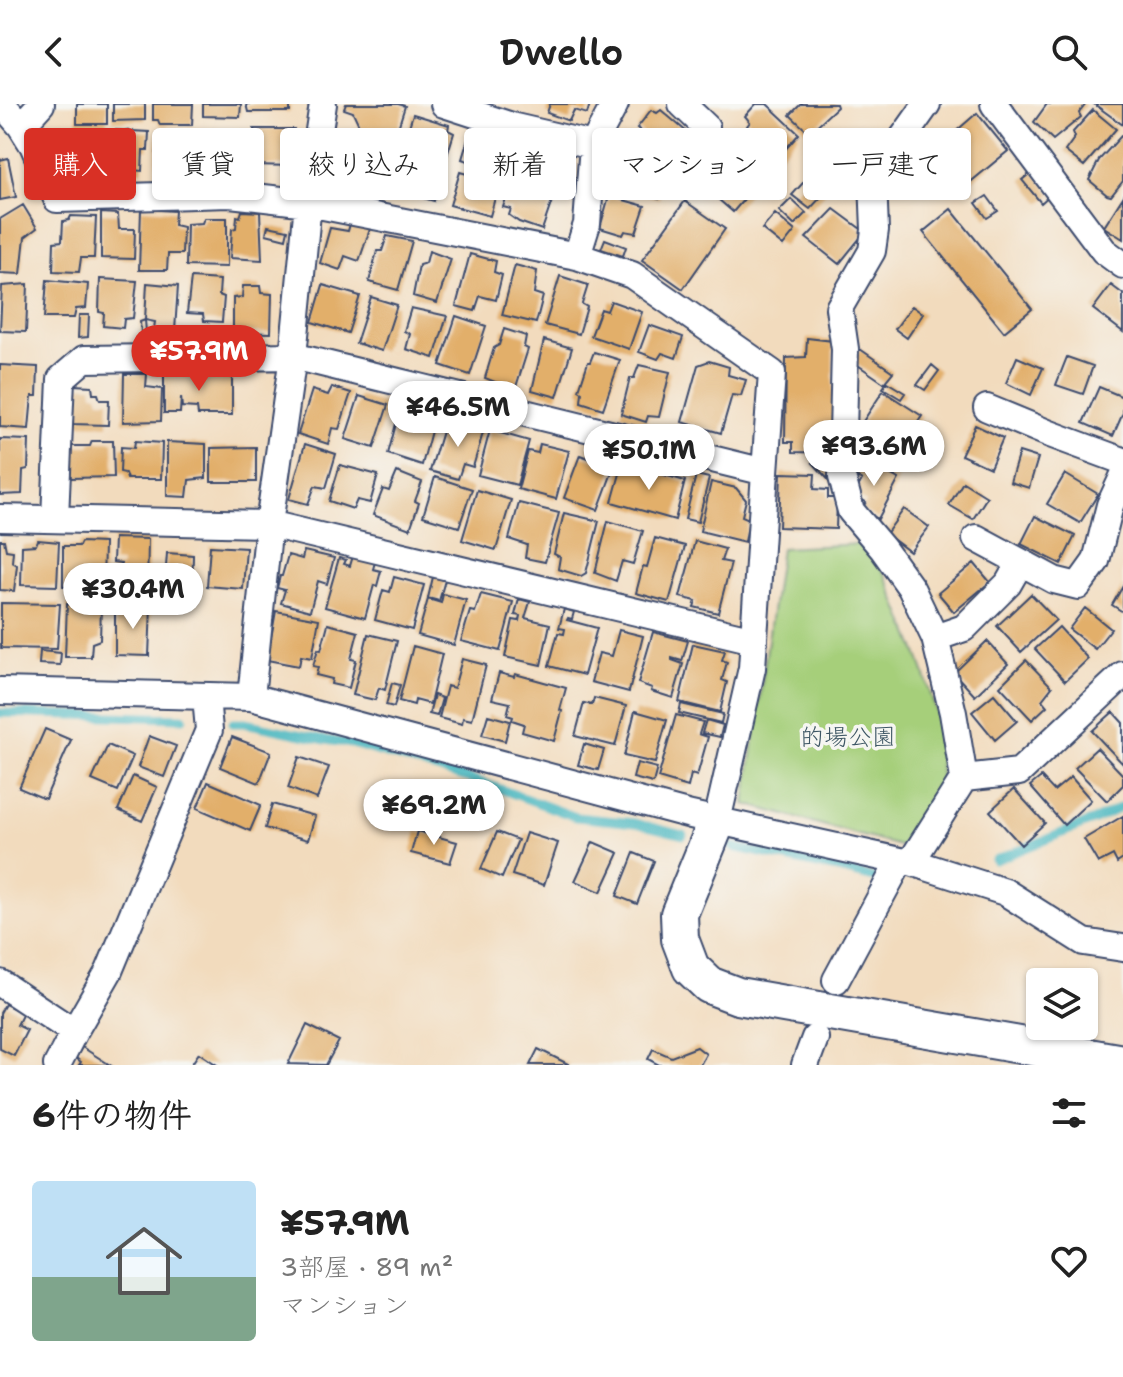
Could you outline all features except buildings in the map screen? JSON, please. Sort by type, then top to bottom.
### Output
[{"type":"street","points":[[2,104],[33,145],[57,199],[230,194],[308,203],[577,256],[632,275],[772,373],[752,668],[717,821],[679,914],[680,939],[691,968],[709,985],[738,996],[1123,1063]]},
{"type":"street","points":[[21,126],[41,104]]},
{"type":"street","points":[[251,697],[269,524],[323,104]]},
{"type":"street","points":[[444,104],[515,127],[592,145]]},
{"type":"street","points":[[602,128],[615,104]]},
{"type":"street","points":[[682,104],[706,127]]},
{"type":"street","points":[[836,980],[906,862],[964,778],[953,713],[935,638],[911,588],[851,511],[842,477],[845,349],[839,308],[872,251],[875,230],[873,180],[927,104]]},
{"type":"street","points":[[994,104],[1104,251],[1123,265]]},
{"type":"street","points":[[577,256],[587,224],[592,158]]},
{"type":"street","points":[[55,518],[61,379],[84,359],[293,356],[765,472]]},
{"type":"street","points":[[987,408],[1123,461]]},
{"type":"street","points":[[976,538],[1054,580],[1078,586],[1096,561],[1110,505],[1123,477]]},
{"type":"street","points":[[0,518],[269,524],[754,640]]},
{"type":"street","points":[[935,638],[964,628],[1008,584],[1020,563]]},
{"type":"street","points":[[964,778],[1019,772],[1120,685]]},
{"type":"street","points":[[0,691],[251,697],[717,821],[906,862],[1005,892],[1084,942],[1123,948]]},
{"type":"street","points":[[57,1065],[109,971],[209,730],[206,697]]},
{"type":"street","points":[[0,983],[74,1032]]},
{"type":"street","points":[[805,1065],[815,1038]]},
{"type":"green space","name":"的場公園","points":[[861,544],[885,574],[920,660],[939,721],[941,794],[900,846],[745,804],[781,548]]},
{"type":"waterway","points":[[0,713],[183,718]]},
{"type":"waterway","points":[[233,723],[352,744],[484,783],[576,817],[635,823],[683,835]]},
{"type":"waterway","points":[[995,860],[1123,806]]},
{"type":"waterway","points":[[733,847],[882,880]]}]
